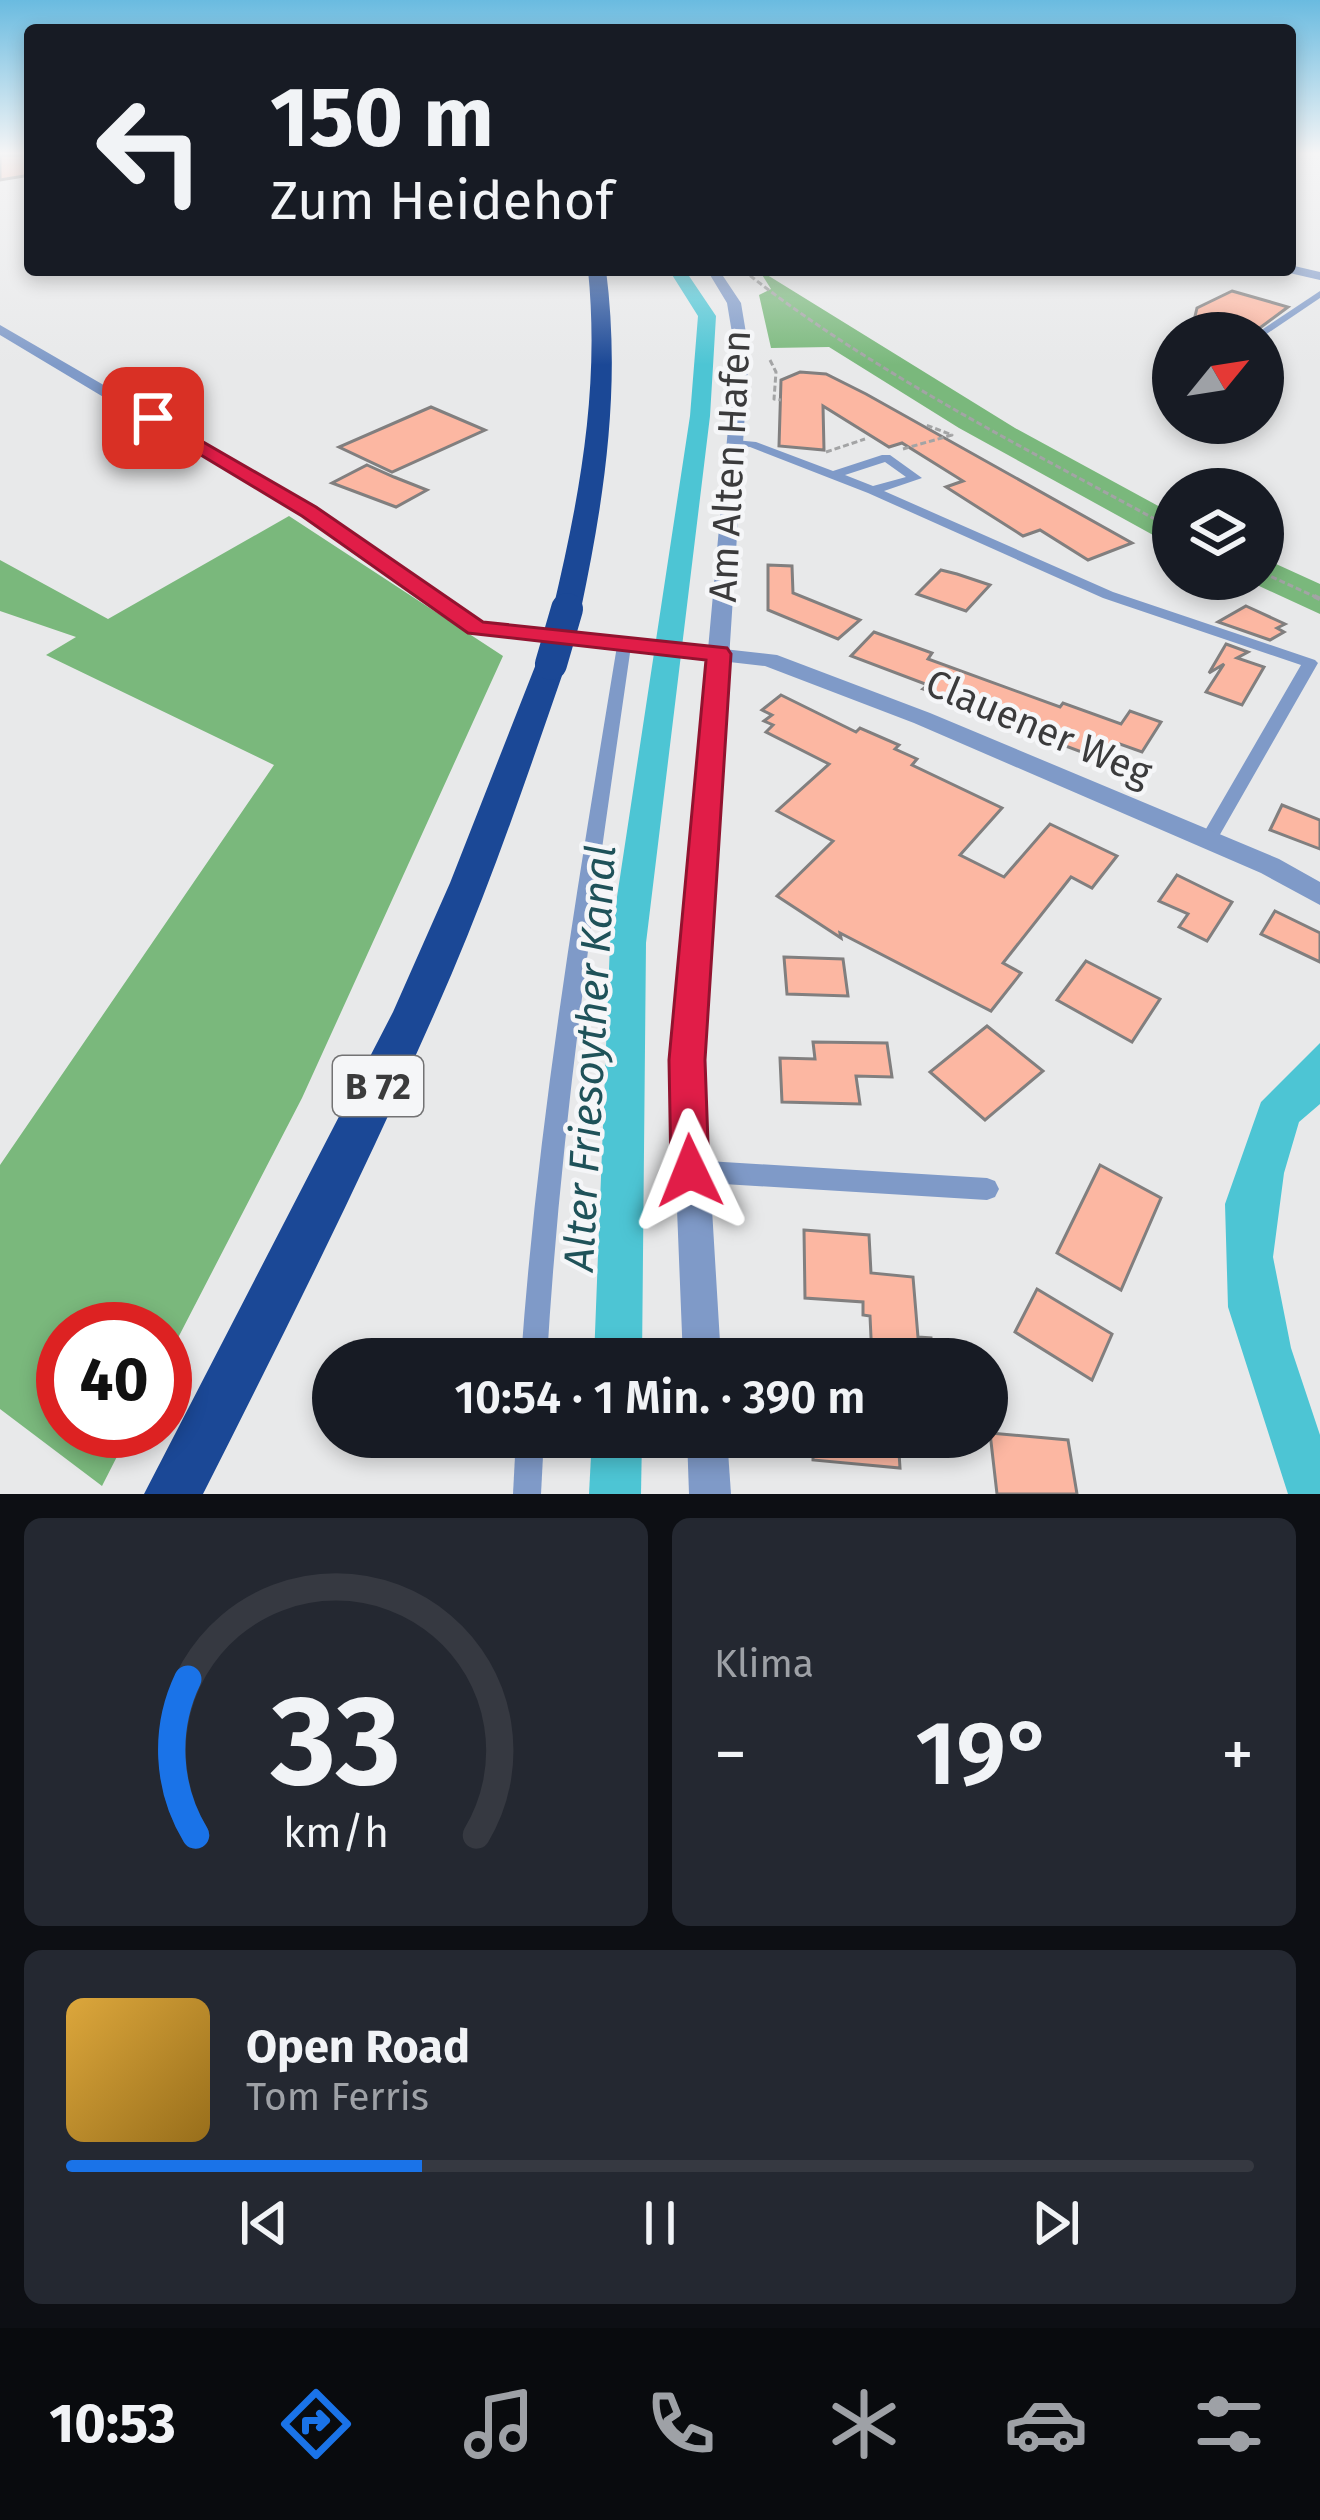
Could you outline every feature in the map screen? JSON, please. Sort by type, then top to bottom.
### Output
[{"type":"highway","name":"B 72","points":[[173,1494],[415,1010],[489,836],[551,664],[592,501],[606,408],[607,329],[598,276]]},
{"type":"street","name":"Am Alten Hafen","points":[[701,1338],[687,1060],[741,326],[734,303],[717,276]]},
{"type":"street","name":"Clauener Weg","points":[[0,329],[309,512],[476,628],[769,660],[922,718],[1270,866],[1320,895]]},
{"type":"street","points":[[708,1458],[710,1494]]},
{"type":"lane","points":[[1284,318],[1320,294]]},
{"type":"lane","points":[[735,443],[872,490],[1108,596],[1310,663],[1208,841]]},
{"type":"lane","points":[[833,475],[886,458],[916,478],[872,490]]},
{"type":"lane","points":[[535,1338],[543,1203],[581,907],[624,646]]},
{"type":"lane","points":[[690,1171],[987,1189]]},
{"type":"lane","points":[[527,1494],[529,1458]]},
{"type":"path","points":[[751,276],[784,302],[994,431],[1152,518]]},
{"type":"path","points":[[770,360],[776,372],[775,399],[781,400]]},
{"type":"path","points":[[886,458],[952,435],[926,425]]},
{"type":"path","points":[[798,462],[865,440]]},
{"type":"path","points":[[1284,583],[1320,599]]},
{"type":"green space","points":[[763,276],[769,276],[1015,428],[1152,503],[1152,534],[959,428],[829,347],[771,348],[759,295],[771,289]]},
{"type":"green space","points":[[289,516],[503,656],[302,1098],[192,1311],[192,1302],[36,1302],[36,1436],[0,1409],[0,1165],[274,765],[46,655],[76,637],[0,611],[0,560],[108,619]]},
{"type":"green space","points":[[1284,568],[1320,584],[1320,614],[1284,597]]},
{"type":"green space","points":[[65,1458],[116,1458],[102,1486]]},
{"type":"water","points":[[1320,1043],[1320,1104],[1299,1122],[1284,1173],[1273,1257],[1291,1348],[1320,1435],[1320,1494],[1288,1494],[1228,1307],[1225,1204],[1261,1102]]},
{"type":"building","points":[[1232,291],[1288,307],[1281,312],[1196,312]]},
{"type":"building","points":[[800,372],[826,374],[866,394],[1132,543],[1088,560],[1040,530],[1023,536],[946,487],[963,481],[902,443],[889,447],[823,406],[824,450],[779,446],[781,380]]},
{"type":"building","points":[[431,407],[485,430],[392,472],[339,447]]},
{"type":"building","points":[[367,465],[427,490],[396,507],[332,483]]},
{"type":"building","points":[[768,565],[792,566],[793,593],[860,620],[838,639],[768,610]]},
{"type":"building","points":[[941,570],[990,585],[966,611],[917,594]]},
{"type":"building","points":[[1246,606],[1285,624],[1277,628],[1284,632],[1270,640],[1218,622]]},
{"type":"building","points":[[874,632],[932,653],[928,659],[1060,707],[1063,703],[1121,724],[1130,711],[1161,722],[1142,752],[1120,744],[1108,762],[1039,736],[1044,729],[923,689],[928,685],[851,656]]},
{"type":"building","points":[[1226,644],[1248,652],[1237,658],[1264,667],[1242,705],[1206,692],[1224,664],[1209,673]]},
{"type":"building","points":[[781,695],[856,732],[860,728],[899,745],[895,749],[917,759],[912,765],[1002,808],[960,855],[1004,877],[1050,824],[1117,856],[1092,888],[1071,877],[1003,963],[1021,973],[991,1011],[840,933],[841,938],[777,896],[833,841],[777,811],[829,764],[766,732],[773,725],[764,721],[772,715],[762,710]]},
{"type":"building","points":[[1282,805],[1320,820],[1320,849],[1270,830]]},
{"type":"building","points":[[1177,875],[1232,902],[1207,941],[1179,927],[1188,914],[1159,901]]},
{"type":"building","points":[[1275,911],[1320,933],[1320,962],[1261,934]]},
{"type":"building","points":[[784,957],[843,959],[848,996],[787,994]]},
{"type":"building","points":[[1086,961],[1160,999],[1132,1042],[1057,1000]]},
{"type":"building","points":[[987,1026],[1043,1071],[985,1120],[930,1072]]},
{"type":"building","points":[[813,1042],[887,1043],[892,1077],[856,1076],[860,1104],[782,1102],[780,1058],[815,1059]]},
{"type":"building","points":[[1100,1165],[1161,1198],[1121,1290],[1057,1253]]},
{"type":"building","points":[[804,1230],[869,1235],[871,1273],[913,1277],[918,1337],[931,1338],[871,1338],[870,1316],[863,1315],[863,1302],[805,1298]]},
{"type":"building","points":[[1037,1289],[1112,1334],[1092,1380],[1015,1332]]},
{"type":"building","points":[[1008,1435],[1068,1440],[1077,1494],[997,1494],[993,1458],[1008,1458]]},
{"type":"building","points":[[899,1458],[900,1468],[813,1460]]},
{"type":"waterway","name":"Alter Friesoyther Kanal","points":[[619,1338],[628,943],[700,416],[707,316],[681,276]]},
{"type":"waterway","name":"Alter Friesoyther Kanal","points":[[615,1494],[616,1458]]},
{"type":"route","points":[[153,418],[309,512],[476,628],[718,654],[687,1060],[690,1171]]}]
